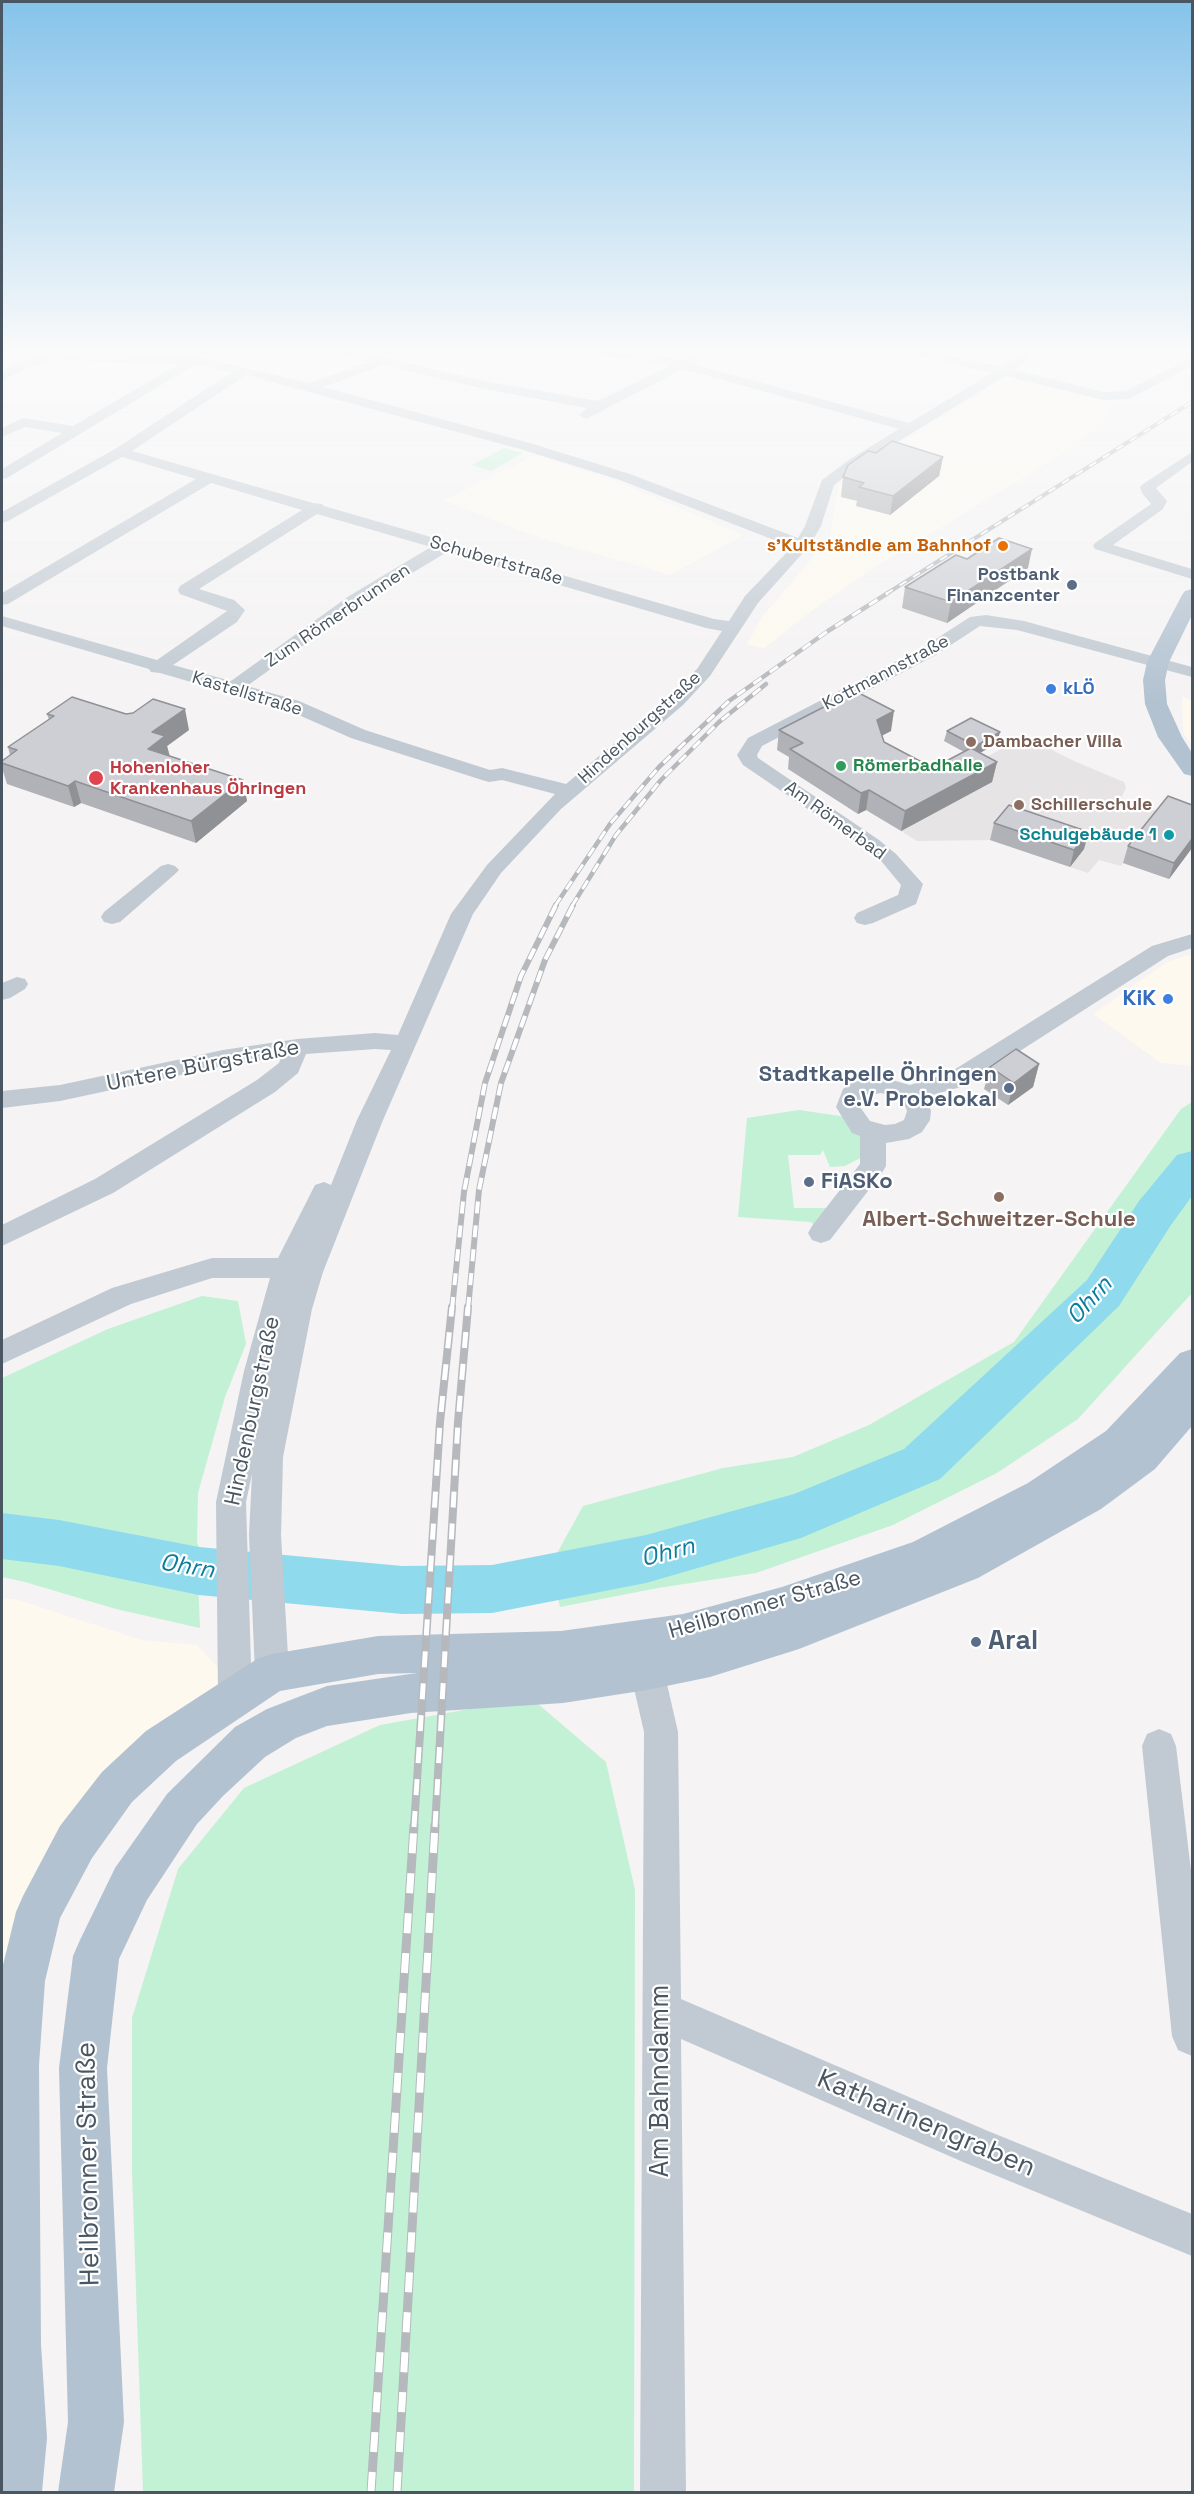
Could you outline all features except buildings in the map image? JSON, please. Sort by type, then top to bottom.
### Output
[{"type":"main road","points":[[1192,595],[1158,662],[1154,680],[1156,704],[1170,737],[1192,769]]},
{"type":"main road","name":"Heilbronner Straße","points":[[86,2493],[96,2422],[82,2068],[96,1956],[131,1884],[182,1809],[255,1721],[272,1673],[378,1654],[561,1650],[617,1643],[683,1633],[782,1605],[925,1555],[1041,1495],[1119,1442],[1192,1363]]},
{"type":"main road","name":"Heilbronner Straße","points":[[14,2493],[19,2438],[14,2344],[15,2065],[22,1981],[39,1912],[76,1842],[117,1787],[161,1746],[255,1721],[327,1706],[411,1693],[563,1683],[647,1671],[710,1658],[800,1630],[964,1566],[1088,1497],[1142,1458],[1192,1402]]},
{"type":"street","points":[[5,513],[90,468]]},
{"type":"street","name":"Schubertstraße","points":[[179,468],[712,624],[734,627]]},
{"type":"street","points":[[597,468],[802,545]]},
{"type":"street","name":"Hindenburgstraße","points":[[255,1721],[232,1628],[231,1502],[258,1371],[370,1095],[403,1049],[462,914],[494,869],[562,798],[676,701],[704,672],[751,600],[802,545],[813,526],[827,483],[846,468]]},
{"type":"street","points":[[1174,468],[1148,487],[1150,493],[1159,501],[1158,506],[1101,546],[1192,574]]},
{"type":"street","points":[[2,600],[210,477]]},
{"type":"street","points":[[157,668],[231,618],[236,610],[228,604],[186,590],[316,507]]},
{"type":"street","name":"Zum Römerbrunnen","points":[[232,689],[355,600],[445,546]]},
{"type":"street","name":"Kastellstraße","points":[[2,621],[157,668],[292,705],[358,734],[489,776],[494,783],[562,798]]},
{"type":"street","name":"Kottmannstraße","points":[[755,742],[928,652],[976,621],[1018,625],[1192,672]]},
{"type":"street","name":"Am Römerbad","points":[[755,742],[747,755],[750,761],[872,844],[889,858],[912,884],[908,899],[865,918]]},
{"type":"street","points":[[112,917],[168,870]]},
{"type":"street","points":[[908,1094],[958,1079],[1160,951],[1192,941]]},
{"type":"street","name":"Untere Bürgstraße","points":[[2,1099],[60,1093],[223,1059],[297,1047],[375,1041],[403,1049]]},
{"type":"street","points":[[2,1236],[104,1186],[266,1086],[289,1067],[297,1047]]},
{"type":"street","points":[[881,1085],[895,1087],[908,1094],[916,1102],[919,1111],[913,1126],[900,1133],[873,1132],[861,1127],[848,1107],[852,1095],[862,1088],[881,1085]]},
{"type":"street","points":[[821,1233],[873,1166],[873,1132]]},
{"type":"street","points":[[4,1351],[122,1296],[212,1268],[268,1267],[298,1270]]},
{"type":"street","name":"Hindenburgstraße","points":[[272,1673],[265,1535],[268,1457],[298,1310],[298,1270]]},
{"type":"street","name":"Am Bahndamm","points":[[647,1671],[661,1732],[663,2493]]},
{"type":"street","points":[[1159,1746],[1192,2036]]},
{"type":"street","name":"Katharinengraben","points":[[660,2010],[978,2147],[1192,2235]]},
{"type":"shaded area","points":[[509,468],[576,468],[625,485],[743,535],[670,575],[534,536],[444,500]]},
{"type":"shaded area","points":[[860,468],[1038,468],[869,571],[810,612],[764,648],[747,644],[762,617],[830,537],[838,487],[848,476]]},
{"type":"shaded area","points":[[1182,697],[1192,700],[1192,746],[1183,732]]},
{"type":"shaded area","name":"Schillerschule","points":[[1024,736],[1074,761],[1124,782],[1126,788],[1121,798],[1192,823],[1192,848],[1169,879],[1123,863],[1121,866],[1099,860],[1088,873],[990,840],[917,841],[901,831],[967,768]]},
{"type":"shaded area","points":[[1192,954],[1192,1066],[1161,1063],[1093,1014],[1167,962]]},
{"type":"shaded area","points":[[2,1598],[18,1600],[142,1640],[197,1645],[229,1679],[12,1944],[2,2054]]},
{"type":"green space","points":[[1192,1102],[1192,1293],[1078,1419],[997,1473],[893,1525],[756,1573],[658,1588],[560,1607],[550,1566],[583,1506],[723,1468],[793,1457],[869,1425],[1014,1342],[1181,1109]]},
{"type":"green space","points":[[799,1110],[854,1118],[861,1127],[866,1155],[845,1166],[830,1167],[823,1150],[820,1155],[788,1155],[794,1208],[827,1208],[821,1233],[811,1222],[738,1217],[747,1118]]},
{"type":"green space","points":[[202,1296],[238,1301],[246,1344],[225,1397],[198,1493],[197,1542],[203,1556],[2,1528],[2,1378],[108,1329]]},
{"type":"green space","points":[[2,1553],[198,1581],[200,1628],[116,1609],[2,1577]]},
{"type":"green space","points":[[531,1698],[606,1762],[635,1890],[634,2492],[143,2492],[132,2173],[132,2018],[178,1869],[244,1788],[380,1725]]},
{"type":"waterway","name":"Ohrn","points":[[2,1536],[59,1543],[199,1571],[402,1590],[492,1589],[646,1559],[801,1515],[922,1464],[1103,1293],[1155,1213],[1192,1166]]},
{"type":"railway","points":[[886,594],[1086,468]]},
{"type":"railway","points":[[555,906],[610,824],[659,767],[729,701],[828,631],[888,593]]},
{"type":"railway","points":[[572,906],[616,835],[661,780],[719,722],[766,684]]},
{"type":"railway","points":[[452,1309],[464,1192],[485,1083],[521,976],[556,905]]},
{"type":"railway","points":[[468,1309],[479,1190],[501,1083],[545,960],[573,905]]},
{"type":"railway","points":[[414,1827],[440,1422],[452,1307]]},
{"type":"railway","points":[[435,1827],[458,1422],[468,1307]]},
{"type":"railway","points":[[371,2492],[414,1825]]},
{"type":"railway","points":[[397,2492],[435,1825]]},
{"type":"place","name":"s'Kultständle am Bahnhof","points":[[1003,546]]},
{"type":"place","name":"Postbank Finanzcenter","points":[[1072,585]]},
{"type":"place","name":"kLÖ","points":[[1051,689]]},
{"type":"place","name":"Dambacher Villa","points":[[971,742]]},
{"type":"place","name":"Römerbadhalle","points":[[841,766]]},
{"type":"place","name":"Hohenloher Krankenhaus Öhringen","points":[[96,778]]},
{"type":"place","name":"Schillerschule","points":[[1019,805]]},
{"type":"place","name":"Schulgebäude 1","points":[[1169,835]]},
{"type":"place","name":"KiK","points":[[1168,999]]},
{"type":"place","name":"Stadtkapelle Öhringen e.V. Probelokal","points":[[1009,1088]]},
{"type":"place","name":"FiASKo","points":[[809,1182]]},
{"type":"place","name":"Albert-Schweitzer-Schule","points":[[999,1197]]},
{"type":"place","name":"Aral","points":[[976,1642]]}]
